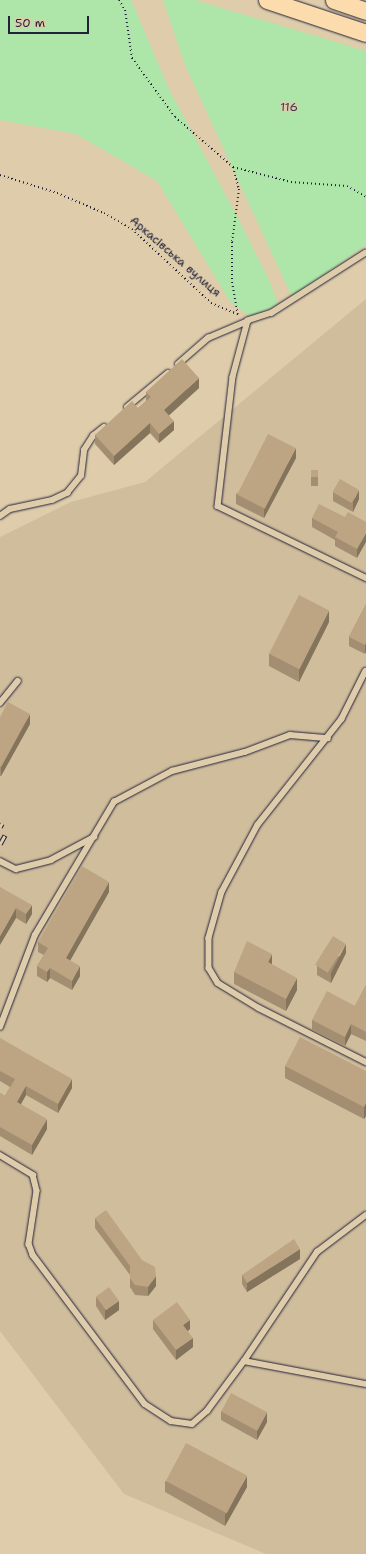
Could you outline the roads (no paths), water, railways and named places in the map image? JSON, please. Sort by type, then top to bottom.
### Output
[{"type":"main road","points":[[267,0],[366,33]]},
{"type":"main road","points":[[334,0],[366,11]]},
{"type":"lane","points":[[121,413],[208,338],[248,321],[272,313],[366,253]]},
{"type":"lane","points":[[248,321],[233,377],[218,506],[366,578]]},
{"type":"lane","points":[[0,516],[10,509],[52,500],[67,493],[81,476],[84,450],[93,436],[110,422]]},
{"type":"lane","points":[[366,671],[342,719],[258,825],[222,892],[209,938],[210,968],[218,983],[259,1008],[366,1062]]},
{"type":"lane","points":[[0,703],[18,681]]},
{"type":"lane","points":[[0,1027],[35,935],[61,887],[96,836],[102,820],[114,802],[172,771],[245,752],[290,735],[328,738]]},
{"type":"lane","points":[[0,861],[16,869],[50,860],[96,836]]},
{"type":"lane","points":[[0,1155],[34,1175],[37,1191],[29,1244],[33,1255],[145,1404],[171,1421],[192,1424],[207,1411],[244,1361],[317,1252],[366,1215]]},
{"type":"lane","points":[[244,1361],[366,1384]]},
{"type":"railway","points":[[0,827],[2,823]]},
{"type":"railway","points":[[0,844],[5,835]]},
{"type":"park label","name":"116","points":[[289,108]]}]
